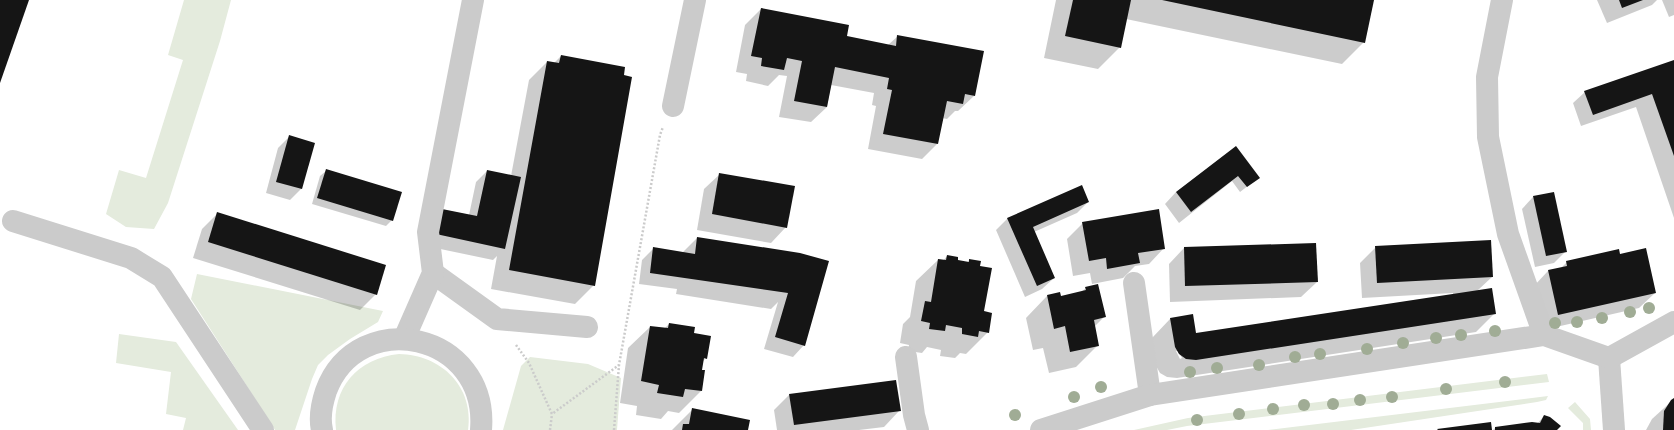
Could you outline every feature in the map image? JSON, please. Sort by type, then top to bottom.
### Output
[{"type":"street","points":[[404,339],[433,273],[428,232],[473,0]]},
{"type":"street","points":[[673,106],[695,0]]},
{"type":"street","points":[[1502,0],[1487,77],[1488,137],[1508,234],[1544,335]]},
{"type":"street","points":[[13,221],[131,258],[162,278],[264,430]]},
{"type":"street","points":[[433,273],[497,319],[587,327]]},
{"type":"street","points":[[1134,283],[1150,395]]},
{"type":"street","points":[[1041,430],[1150,395],[1544,335],[1609,358],[1674,322]]},
{"type":"street","points":[[322,430],[322,404],[330,382],[343,364],[360,350],[374,344],[382,341],[404,339],[427,343],[448,354],[465,370],[477,391],[482,414],[481,430]]},
{"type":"street","points":[[906,357],[914,415],[918,430]]},
{"type":"street","points":[[1609,358],[1614,430]]},
{"type":"path","points":[[614,430],[619,365],[660,135],[673,106]]},
{"type":"path","points":[[497,319],[529,363],[552,414],[550,430]]},
{"type":"path","points":[[552,414],[619,365]]},
{"type":"shaded area","points":[[184,0],[231,0],[220,41],[168,203],[154,229],[126,227],[106,214],[119,170],[146,178],[183,60],[168,55]]},
{"type":"shaded area","points":[[197,274],[383,311],[378,322],[350,339],[328,355],[318,365],[295,430],[275,430],[191,299]]},
{"type":"shaded area","points":[[119,334],[176,342],[238,430],[183,430],[186,418],[166,414],[171,372],[116,363]]},
{"type":"shaded area","points":[[399,354],[428,360],[441,367],[452,376],[460,387],[466,400],[468,430],[336,430],[338,401],[350,378],[371,362],[384,357]]},
{"type":"shaded area","points":[[530,357],[588,364],[621,378],[617,430],[503,430],[521,366]]},
{"type":"shaded area","points":[[1547,374],[1549,382],[1187,426],[1167,430],[1134,430],[1188,418]]},
{"type":"shaded area","points":[[1548,396],[1546,400],[1537,402],[1351,430],[1268,430]]},
{"type":"shaded area","points":[[1575,402],[1590,419],[1591,430],[1583,430],[1583,423],[1568,408]]},
{"type":"building","points":[[0,0],[29,0],[0,83]]},
{"type":"building","points":[[1073,0],[1131,0],[1121,48],[1065,36]]},
{"type":"building","points":[[1162,0],[1374,0],[1365,43]]},
{"type":"building","points":[[1619,0],[1643,0],[1622,8]]},
{"type":"building","points":[[761,8],[849,25],[847,36],[896,46],[897,35],[984,51],[975,96],[965,94],[963,104],[947,101],[938,144],[883,134],[892,90],[887,89],[889,78],[835,67],[827,107],[794,101],[802,61],[787,58],[784,70],[761,66],[762,58],[751,56]]},
{"type":"building","points":[[561,55],[625,67],[624,75],[632,77],[595,286],[509,270],[547,61],[559,63]]},
{"type":"building","points":[[1674,60],[1674,156],[1652,94],[1593,115],[1584,91]]},
{"type":"building","points":[[289,135],[315,143],[302,189],[276,182]]},
{"type":"building","points":[[1236,146],[1260,178],[1247,187],[1238,176],[1191,212],[1176,192]]},
{"type":"building","points":[[326,169],[402,192],[393,221],[317,198]]},
{"type":"building","points":[[487,170],[521,177],[505,249],[436,234],[442,209],[477,216]]},
{"type":"building","points":[[719,173],[795,186],[787,228],[712,214]]},
{"type":"building","points":[[1082,185],[1089,202],[1033,227],[1055,278],[1037,286],[1007,218]]},
{"type":"building","points":[[1554,192],[1567,252],[1546,256],[1533,196]]},
{"type":"building","points":[[1159,209],[1165,249],[1138,253],[1140,263],[1107,269],[1106,258],[1089,261],[1082,222]]},
{"type":"building","points":[[217,212],[386,265],[377,295],[208,242]]},
{"type":"building","points":[[697,237],[800,253],[829,261],[805,346],[775,337],[788,293],[650,273],[653,247],[695,254]]},
{"type":"building","points":[[1491,240],[1493,277],[1377,283],[1375,246]]},
{"type":"building","points":[[1316,243],[1318,282],[1185,286],[1184,247]]},
{"type":"building","points":[[1646,248],[1656,293],[1558,315],[1548,270],[1567,266],[1566,261],[1619,249],[1620,254]]},
{"type":"building","points":[[947,255],[958,257],[958,260],[969,262],[969,259],[981,261],[980,266],[992,268],[984,311],[992,313],[989,333],[979,331],[978,337],[962,334],[962,328],[946,325],[945,331],[929,329],[930,323],[921,321],[925,301],[931,302],[938,259],[946,260]]},
{"type":"building","points":[[1098,284],[1106,317],[1094,320],[1099,346],[1070,352],[1065,326],[1054,329],[1047,295],[1060,292],[1061,296],[1086,290],[1085,287]]},
{"type":"building","points":[[1492,288],[1496,314],[1196,360],[1186,359],[1179,354],[1175,347],[1170,318],[1193,314],[1196,333]]},
{"type":"building","points":[[669,323],[695,327],[694,333],[711,336],[707,359],[704,358],[702,370],[705,370],[702,391],[685,389],[683,397],[657,393],[659,385],[641,381],[650,326],[668,328]]},
{"type":"building","points":[[896,380],[901,411],[794,425],[789,394]]},
{"type":"building","points":[[1674,398],[1674,430],[1663,430],[1664,411]]},
{"type":"building","points":[[692,408],[750,420],[748,430],[682,430],[683,424],[689,424]]},
{"type":"building","points":[[1544,415],[1550,417],[1561,426],[1557,430],[1495,430],[1495,427],[1532,422],[1540,423]]},
{"type":"building","points":[[1491,422],[1492,430],[1437,429]]}]
